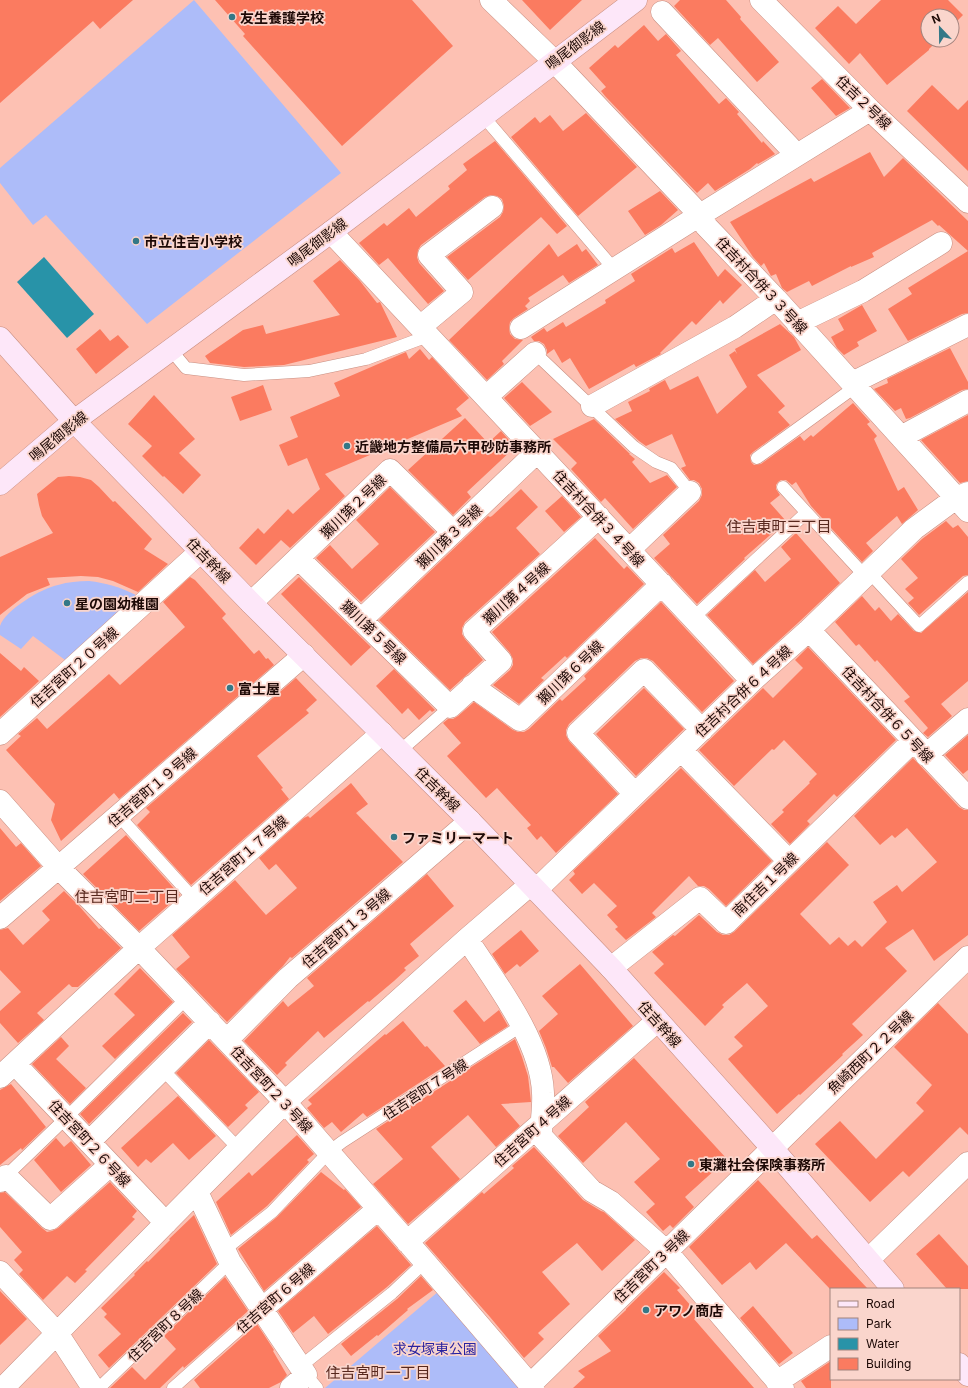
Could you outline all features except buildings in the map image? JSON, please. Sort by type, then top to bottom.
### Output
[{"type":"street","name":"住吉村合併３３号線","points":[[491,0],[554,61],[700,215],[706,226],[776,299],[901,437],[964,501]]},
{"type":"street","name":"鳴尾御影線","points":[[0,484],[74,421],[331,232],[636,0]]},
{"type":"street","name":"住吉２号線","points":[[761,0],[870,110],[968,202]]},
{"type":"street","points":[[662,12],[796,155]]},
{"type":"street","points":[[521,328],[870,110]]},
{"type":"street","points":[[424,331],[462,292],[429,255],[492,207]]},
{"type":"street","name":"住吉村合併３４号線","points":[[331,232],[752,681]]},
{"type":"street","points":[[797,323],[863,291],[941,243]]},
{"type":"street","points":[[592,406],[735,327],[776,299]]},
{"type":"street","points":[[854,385],[968,325]]},
{"type":"street","name":"住吉幹線","points":[[0,338],[74,421],[251,603],[470,821],[610,968],[656,1021],[772,1148],[892,1288]]},
{"type":"street","points":[[486,397],[535,354]]},
{"type":"street","points":[[901,437],[968,402]]},
{"type":"street","name":"獺川第３号線","points":[[361,620],[537,452]]},
{"type":"street","name":"獺川第２号線","points":[[251,603],[390,470],[453,532]]},
{"type":"street","points":[[629,550],[690,492]]},
{"type":"street","name":"住吉村合併６４号線","points":[[3,1388],[285,1102],[467,939],[533,887],[635,794],[752,681],[809,630],[914,529],[964,501]]},
{"type":"street","name":"獺川第４号線","points":[[450,706],[501,661],[474,631],[599,517]]},
{"type":"street","name":"住吉宮町２０号線","points":[[0,734],[201,552]]},
{"type":"street","name":"獺川第５号線","points":[[298,558],[450,706]]},
{"type":"street","name":"獺川第６号線","points":[[472,686],[520,720],[662,584]]},
{"type":"street","name":"住吉村合併６５号線","points":[[809,630],[968,798]]},
{"type":"street","name":"住吉宮町１９号線","points":[[0,918],[304,655]]},
{"type":"street","points":[[635,794],[578,733],[644,670],[702,730]]},
{"type":"street","name":"南住吉１号線","points":[[610,968],[700,898],[726,923],[789,861],[920,748],[968,719]]},
{"type":"street","name":"住吉宮町１７号線","points":[[7,1070],[139,948],[382,733]]},
{"type":"street","points":[[681,750],[789,861]]},
{"type":"street","name":"住吉宮町２３号線","points":[[2,808],[59,868],[139,948],[285,1102],[532,1386]]},
{"type":"street","name":"住吉宮町１３号線","points":[[227,1040],[288,978],[470,821]]},
{"type":"street","points":[[467,939],[506,997],[532,1046],[540,1067],[544,1094],[541,1136],[592,1191],[611,1202],[666,1251],[780,1385],[830,1347]]},
{"type":"street","name":"魚崎西町２２号線","points":[[772,1148],[968,957]]},
{"type":"street","name":"住吉宮町４号線","points":[[407,1242],[656,1021]]},
{"type":"street","points":[[89,1142],[210,1022]]},
{"type":"street","name":"住吉宮町２６号線","points":[[7,1070],[66,1118],[166,1223]]},
{"type":"street","name":"住吉宮町３号線","points":[[532,1386],[666,1251],[772,1148]]},
{"type":"street","points":[[868,1260],[968,1163]]},
{"type":"street","points":[[3,1178],[50,1219],[110,1165]]},
{"type":"street","points":[[196,1192],[227,1256],[262,1309],[304,1379]]},
{"type":"street","name":"住吉宮町６号線","points":[[262,1309],[378,1209]]},
{"type":"street","points":[[0,1272],[56,1333],[93,1388]]},
{"type":"street","points":[[960,1365],[968,1374]]},
{"type":"lane","points":[[483,116],[614,269]]},
{"type":"lane","points":[[171,350],[186,368],[244,375],[309,371],[366,359],[424,331]]},
{"type":"lane","points":[[535,354],[634,447],[656,462],[671,468],[690,492]]},
{"type":"lane","points":[[757,458],[854,385]]},
{"type":"lane","points":[[783,487],[806,513],[919,626],[968,582]]},
{"type":"lane","points":[[693,618],[806,513]]},
{"type":"lane","name":"獺川第４号線","points":[[400,751],[450,706]]},
{"type":"lane","points":[[119,816],[194,899]]},
{"type":"lane","points":[[3,1178],[187,998]]},
{"type":"lane","name":"住吉宮町７号線","points":[[329,1152],[342,1142],[522,1026]]},
{"type":"lane","points":[[162,1069],[239,1149]]},
{"type":"lane","name":"住吉宮町８号線","points":[[99,1388],[329,1152]]},
{"type":"lane","points":[[304,1379],[425,1262]]},
{"type":"lane","name":"住吉宮町６号線","points":[[174,1388],[262,1309]]},
{"type":"green space","name":"市立住吉小学校","points":[[194,0],[341,173],[147,324],[46,215],[33,225],[0,183],[0,168]]},
{"type":"green space","points":[[89,581],[113,586],[136,595],[65,660],[33,636],[21,649],[0,635],[0,626],[3,620],[16,607],[34,595],[43,590],[62,584]]},
{"type":"green space","name":"求女塚東公園","points":[[439,1291],[523,1388],[325,1388]]},
{"type":"water","points":[[44,257],[94,314],[67,338],[17,282]]},
{"type":"place","name":"友生養護学校","points":[[232,17]]},
{"type":"place","name":"市立住吉小学校","points":[[136,241]]},
{"type":"place","name":"近畿地方整備局六甲砂防事務所","points":[[347,446]]},
{"type":"place","name":"星の園幼稚園","points":[[67,603]]},
{"type":"place","name":"富士屋","points":[[230,688]]},
{"type":"place","name":"ファミリーマート","points":[[394,837]]},
{"type":"place","name":"東灘社会保険事務所","points":[[691,1164]]},
{"type":"place","name":"アワノ商店","points":[[646,1310]]},
{"type":"district","name":"住吉東町三丁目","points":[[779,526]]},
{"type":"district","name":"住吉宮町二丁目","points":[[127,896]]},
{"type":"district","name":"住吉宮町一丁目","points":[[378,1372]]}]
